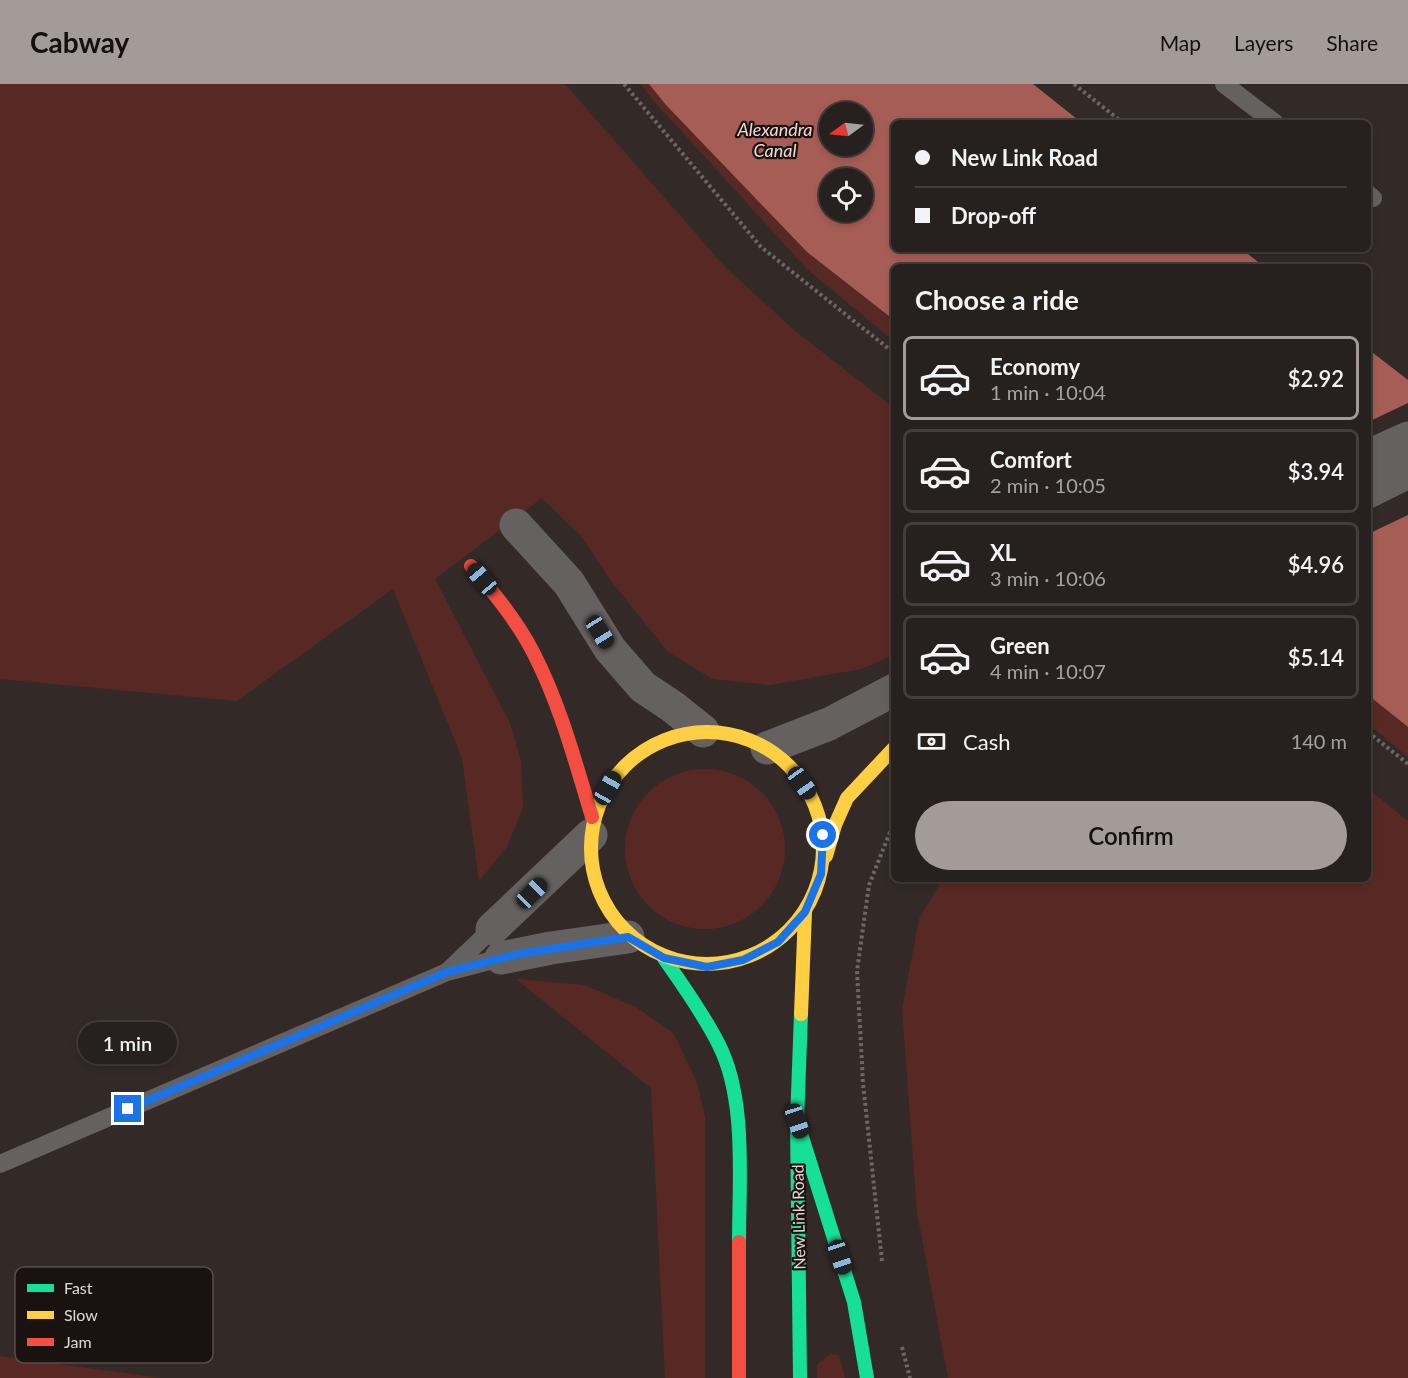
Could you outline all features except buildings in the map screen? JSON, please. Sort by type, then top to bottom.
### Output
[{"type":"main road","points":[[471,566],[503,604],[532,652],[551,695],[591,826]]},
{"type":"main road","name":"New Link Road","points":[[821,874],[823,835],[812,796],[793,769],[767,747],[736,735],[703,731],[670,736],[641,751],[616,774],[591,826],[592,868],[605,906],[628,937],[664,958],[707,967],[743,960],[778,942],[805,912],[821,874],[835,825],[847,798],[891,751]]},
{"type":"main road","name":"New Link Road","points":[[800,1378],[797,1121],[805,912]]},
{"type":"main road","name":"New Link Road","points":[[664,958],[719,1044],[730,1073],[739,1130],[739,1378]]},
{"type":"main road","points":[[797,1121],[854,1302],[867,1378]]},
{"type":"street","points":[[1371,455],[1408,438]]},
{"type":"street","points":[[1371,490],[1408,472]]},
{"type":"street","points":[[516,525],[569,584],[610,649],[643,687],[703,731]]},
{"type":"street","points":[[767,747],[829,724],[891,692]]},
{"type":"street","points":[[496,943],[591,826]]},
{"type":"street","points":[[496,943],[551,948],[628,937]]},
{"type":"lane","points":[[1224,84],[1271,120]]},
{"type":"lane","points":[[0,1164],[447,972],[496,943]]},
{"type":"lane","points":[[447,972],[496,943]]},
{"type":"path","points":[[624,84],[761,248],[891,352]]},
{"type":"path","points":[[1074,84],[1119,120]]},
{"type":"path","points":[[1371,734],[1408,764]]},
{"type":"path","points":[[882,1263],[863,1083],[857,972],[869,885],[891,830]]},
{"type":"path","points":[[899,1337],[910,1378]]},
{"type":"shaded area","points":[[0,84],[565,84],[725,267],[794,330],[891,406],[891,656],[861,669],[770,685],[713,679],[668,652],[608,577],[582,537],[542,498],[435,579],[510,723],[521,761],[523,807],[507,847],[479,881],[462,758],[393,589],[237,701],[0,679]]},
{"type":"shaded area","points":[[641,84],[649,84],[666,105],[807,252],[891,318],[891,339],[807,269],[652,99]]},
{"type":"shaded area","points":[[1371,697],[1408,727],[1408,757],[1371,726]]},
{"type":"shaded area","points":[[705,769],[736,775],[761,793],[779,818],[785,849],[779,880],[761,905],[736,923],[705,929],[674,923],[649,905],[631,880],[625,849],[631,818],[649,793],[674,775]]},
{"type":"shaded area","points":[[1371,791],[1408,821],[1408,1378],[948,1378],[917,1212],[902,1009],[919,919],[941,882],[1371,882]]},
{"type":"shaded area","points":[[516,979],[584,985],[636,1007],[674,1034],[697,1083],[705,1117],[705,1378],[665,1378],[651,1088]]},
{"type":"shaded area","points":[[830,1354],[839,1355],[845,1378],[817,1378],[817,1365]]},
{"type":"shaded area","points":[[0,1356],[15,1358],[15,1363],[51,1363],[161,1378],[0,1378]]},
{"type":"water","name":"Alexandra Canal","points":[[649,84],[1033,84],[1078,120],[891,120],[891,252],[1246,252],[1260,264],[891,264],[891,318],[807,252],[666,105]]},
{"type":"water","points":[[1371,351],[1408,380],[1408,727],[1371,697]]},
{"type":"pier","points":[[1408,403],[1408,515],[1371,533],[1371,421]]},
{"type":"traffic: fast","points":[[664,958],[718,1043],[734,1089],[740,1167],[739,1242]]},
{"type":"traffic: fast","points":[[800,1378],[797,1121],[801,1014]]},
{"type":"traffic: fast","points":[[797,1121],[854,1302],[867,1378]]},
{"type":"traffic: slow","points":[[696,732],[718,732],[752,740],[762,745],[781,758],[797,774],[815,803],[821,825],[823,848],[821,871],[815,893],[804,913],[781,938],[752,956],[718,964],[696,964],[662,956],[652,951],[633,938],[617,922],[599,893],[591,859],[591,837],[599,803],[604,793],[617,774],[633,758],[662,740],[696,732]]},
{"type":"traffic: slow","points":[[826,856],[835,825],[847,798],[891,751]]},
{"type":"traffic: slow","points":[[801,1014],[805,912]]},
{"type":"traffic: jam","points":[[471,566],[512,618],[543,672],[566,733],[592,817]]},
{"type":"traffic: jam","points":[[739,1242],[739,1378]]},
{"type":"route","points":[[128,1109],[447,972],[501,958],[628,937],[664,958],[707,967],[743,960],[778,942],[805,912],[821,874],[823,835]]}]
